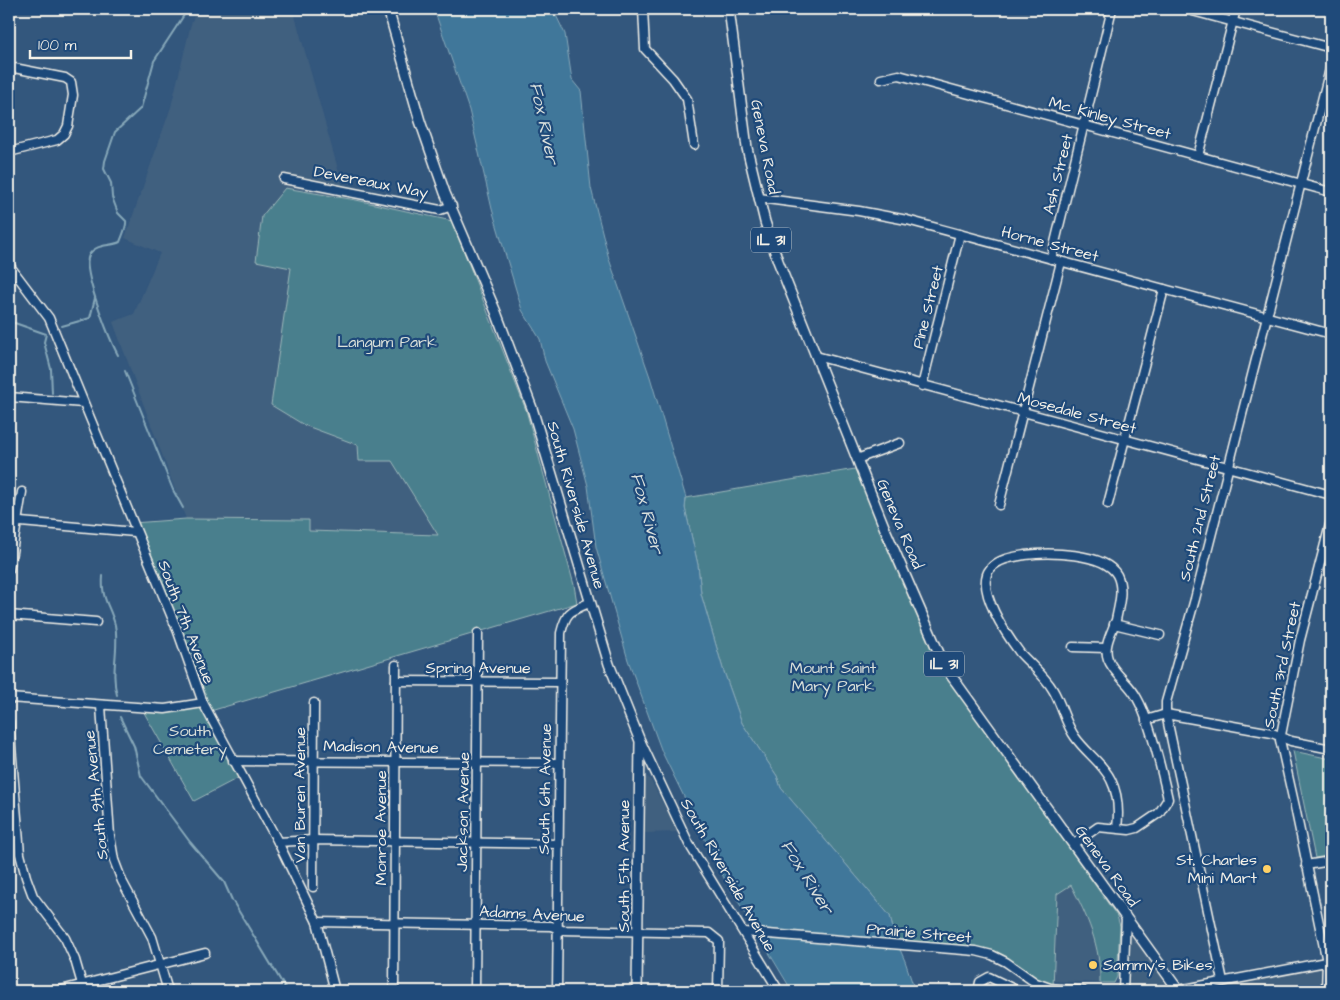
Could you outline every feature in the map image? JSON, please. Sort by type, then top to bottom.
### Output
[{"type":"main road","name":"South Riverside Avenue","points":[[388,9],[420,121],[445,193],[496,312],[532,408],[589,603],[609,664],[640,741]]},
{"type":"main road","name":"Geneva Road","points":[[729,9],[747,148],[759,198],[778,261],[857,459],[945,667],[1179,991]]},
{"type":"main road","name":"South 5th Avenue","points":[[637,991],[640,741]]},
{"type":"street","points":[[643,9],[645,49],[673,79],[687,98],[694,145]]},
{"type":"street","name":"Ash Street","points":[[1051,259],[1112,9]]},
{"type":"street","points":[[1185,9],[1331,48]]},
{"type":"street","points":[[1198,156],[1236,9]]},
{"type":"street","name":"South 2nd Street","points":[[1224,981],[1166,714],[1166,702],[1228,469],[1331,65]]},
{"type":"street","points":[[9,67],[65,78],[73,88],[68,126],[64,134],[57,140],[9,152]]},
{"type":"street","name":"Mc Kinley Street","points":[[881,79],[899,75],[1331,192]]},
{"type":"street","name":"Devereaux Way","points":[[284,179],[440,210],[452,206]]},
{"type":"street","name":"Horne Street","points":[[759,198],[888,216],[1331,334]]},
{"type":"street","name":"Pine Street","points":[[922,386],[960,234]]},
{"type":"street","points":[[999,505],[1061,262]]},
{"type":"street","name":"South 7th Avenue","points":[[9,265],[49,318],[135,532],[178,632],[203,703],[278,842],[317,922],[335,991]]},
{"type":"street","points":[[1108,504],[1126,441],[1164,289]]},
{"type":"street","name":"Mosedale Street","points":[[816,356],[1331,496]]},
{"type":"street","points":[[9,397],[83,403]]},
{"type":"street","points":[[857,459],[900,443]]},
{"type":"street","points":[[9,570],[13,522],[22,492]]},
{"type":"street","points":[[13,522],[135,532]]},
{"type":"street","name":"South 3rd Street","points":[[1326,991],[1329,962],[1306,865],[1280,740],[1300,640],[1331,522]]},
{"type":"street","points":[[1074,844],[1098,827],[1129,830],[1137,828],[1159,813],[1168,799],[1142,705],[1131,686],[1111,667],[1106,648],[1114,624],[1120,597],[1120,585],[1114,572],[1102,562],[1058,554],[1035,554],[1002,561],[994,565],[987,573],[986,585],[1005,632],[1053,690],[1070,730],[1112,782],[1119,808],[1117,828]]},
{"type":"street","name":"South 6th Avenue","points":[[557,991],[561,633],[564,620],[571,610],[589,603]]},
{"type":"street","points":[[9,614],[96,622]]},
{"type":"street","points":[[1114,624],[1160,635]]},
{"type":"street","name":"Jackson Avenue","points":[[475,991],[478,634]]},
{"type":"street","points":[[1073,647],[1106,648]]},
{"type":"street","name":"Monroe Avenue","points":[[394,991],[396,666]]},
{"type":"street","name":"Spring Avenue","points":[[396,681],[560,682]]},
{"type":"street","points":[[9,698],[101,706],[166,709],[203,703]]},
{"type":"street","name":"Van Buren Avenue","points":[[313,888],[314,703]]},
{"type":"street","name":"South 9th Avenue","points":[[101,706],[110,836],[114,860],[122,881],[152,937],[162,965],[168,991]]},
{"type":"street","points":[[1146,720],[1166,714],[1272,733],[1292,741],[1331,749]]},
{"type":"street","points":[[9,722],[20,854],[26,877],[33,896],[65,938],[75,960],[84,988]]},
{"type":"street","name":"South Riverside Avenue","points":[[640,741],[689,844],[778,991]]},
{"type":"street","name":"Madison Avenue","points":[[233,761],[559,763]]},
{"type":"street","points":[[278,842],[314,840],[558,844]]},
{"type":"street","points":[[1306,865],[1331,861]]},
{"type":"street","points":[[1123,991],[1126,917]]},
{"type":"street","name":"Adams Avenue","points":[[317,922],[552,926],[562,930],[709,933],[715,936],[718,941],[718,991]]},
{"type":"street","name":"Prairie Street","points":[[744,932],[915,946],[992,955],[1036,982],[1050,988],[1083,991]]},
{"type":"street","points":[[57,991],[84,988],[205,953]]},
{"type":"street","points":[[1156,991],[1179,991],[1329,962]]},
{"type":"street","points":[[978,991],[980,982],[989,977],[1018,991]]},
{"type":"shaded area","points":[[197,9],[293,9],[346,198],[285,188],[291,268],[271,405],[304,425],[359,445],[359,461],[392,461],[439,535],[309,531],[308,520],[186,519],[113,322],[134,314],[160,253],[125,238],[171,107],[191,24]]},
{"type":"shaded area","points":[[647,777],[650,779],[678,832],[644,833],[644,781]]},
{"type":"shaded area","points":[[1071,884],[1087,917],[1096,942],[1101,969],[1100,983],[1054,981],[1057,894]]},
{"type":"shaded area","points":[[1127,921],[1176,989],[1124,991]]},
{"type":"shaded area","points":[[1325,965],[1324,991],[1183,991]]},
{"type":"green space","name":"Langum Park","points":[[285,188],[356,200],[452,221],[526,410],[574,585],[577,603],[207,712],[133,523],[186,519],[309,520],[309,531],[438,535],[392,461],[359,461],[358,445],[304,425],[271,405],[291,268],[256,261],[262,216]]},
{"type":"green space","name":"Mount Saint Mary Park","points":[[855,469],[937,662],[1117,916],[1120,926],[1117,977],[1114,983],[1100,983],[1098,956],[1092,932],[1071,885],[1057,894],[1053,987],[1036,979],[1009,960],[896,942],[890,916],[781,788],[777,776],[742,723],[723,669],[701,594],[698,565],[685,508],[686,498]]},
{"type":"green space","name":"South Cemetery","points":[[202,705],[240,777],[194,801],[142,709]]},
{"type":"green space","points":[[1293,751],[1331,759],[1331,855],[1315,858]]},
{"type":"water","name":"Fox River","points":[[434,9],[553,9],[565,34],[572,80],[581,91],[591,188],[609,259],[650,377],[686,498],[685,508],[698,565],[701,594],[723,669],[742,723],[777,776],[781,788],[890,916],[895,938],[915,991],[792,991],[724,878],[662,752],[628,660],[596,547],[588,486],[573,429],[545,361],[540,339],[522,310],[492,209],[469,110]]},
{"type":"waterway","points":[[118,355],[98,305],[89,274],[88,263],[89,255],[95,249],[120,242],[126,226],[126,221],[118,213],[112,197],[111,183],[104,169],[105,161],[115,132],[141,108],[154,61],[188,9]]},
{"type":"waterway","points":[[62,326],[90,318],[95,298]]},
{"type":"waterway","points":[[9,321],[46,334],[44,342],[51,369],[52,393]]},
{"type":"waterway","points":[[125,371],[173,490],[183,508]]},
{"type":"waterway","points":[[103,576],[103,591],[115,625],[114,677],[117,695]]},
{"type":"waterway","points":[[120,717],[134,746],[141,776],[190,842],[224,882],[232,900],[287,991]]},
{"type":"place","name":"St. Charles Mini Mart","points":[[1267,869]]},
{"type":"place","name":"Sammy's Bikes","points":[[1093,965]]}]
